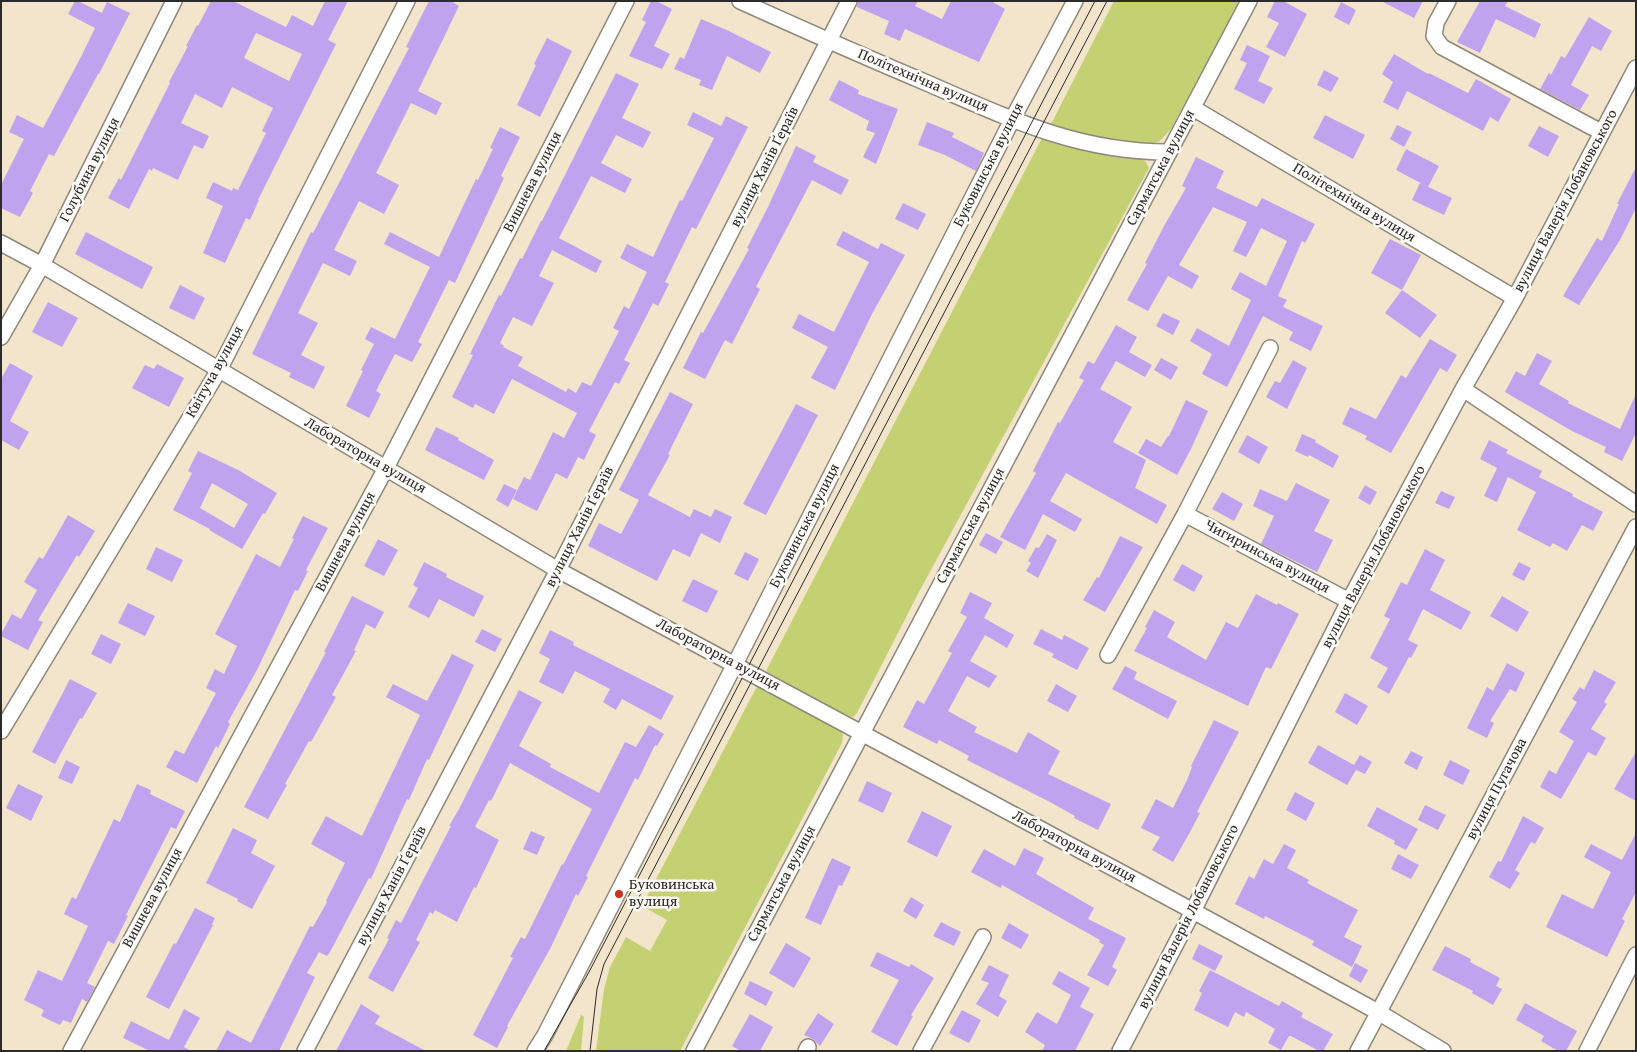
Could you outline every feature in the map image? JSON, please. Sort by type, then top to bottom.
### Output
[{"type":"street","name":"Голубина вулиця","points":[[1,337],[42,265],[174,1]]},
{"type":"street","name":"Квітуча вулиця","points":[[3,724],[219,370],[407,1]]},
{"type":"street","name":"Вишнева вулиця","points":[[70,1051],[386,468],[626,1]]},
{"type":"street","name":"Політехнічна вулиця","points":[[740,1],[1012,120],[1058,137],[1093,145],[1141,152],[1169,152]]},
{"type":"street","name":"вулиця Ханів Ґераїв","points":[[305,1051],[558,570],[850,1]]},
{"type":"street","name":"Буковинська вулиця","points":[[535,1051],[735,664],[1012,120],[1075,1]]},
{"type":"street","name":"Сарматська вулиця","points":[[694,1051],[1249,1]]},
{"type":"street","points":[[1448,1],[1436,23],[1434,36],[1442,48],[1601,132]]},
{"type":"street","name":"вулиця Валерія Лобановського","points":[[1120,1051],[1193,911],[1349,601],[1463,389],[1515,298],[1636,68]]},
{"type":"street","name":"Політехнічна вулиця","points":[[1193,108],[1515,298]]},
{"type":"street","name":"Лабораторна вулиця","points":[[1,243],[42,265],[558,570],[1193,911],[1378,1012],[1443,1051]]},
{"type":"street","points":[[1108,655],[1185,514],[1270,348]]},
{"type":"street","points":[[1463,389],[1636,504]]},
{"type":"street","name":"Чигиринська вулиця","points":[[1185,514],[1349,601]]},
{"type":"street","name":"вулиця Пугачова","points":[[1358,1051],[1636,528]]},
{"type":"street","points":[[921,1051],[983,937]]},
{"type":"street","points":[[1587,1051],[1636,955]]},
{"type":"green space","points":[[1114,1],[1240,1],[1171,129],[1160,141],[1145,146],[1097,140],[1050,126]]},
{"type":"green space","points":[[1043,136],[1139,158],[1146,162],[1149,168],[919,592],[857,713],[853,717],[845,715],[767,672],[767,669]]},
{"type":"green space","points":[[760,685],[838,727],[843,735],[842,743],[680,1051],[596,1051],[604,989],[610,967],[626,937],[650,951],[667,920],[642,906],[756,688]]},
{"type":"green space","points":[[581,1015],[584,1017],[581,1051],[566,1051]]},
{"type":"building","points":[[75,1],[102,13],[107,2],[130,13],[54,156],[49,154],[30,191],[33,193],[20,217],[1,208],[1,185],[24,139],[9,132],[17,115],[43,128],[82,55],[95,28],[68,14]]},
{"type":"building","points":[[211,1],[233,1],[286,27],[292,15],[313,26],[325,1],[348,1],[328,40],[336,44],[258,200],[250,220],[246,218],[225,263],[203,253],[223,206],[206,198],[213,182],[232,191],[233,188],[238,190],[266,133],[262,131],[273,108],[232,87],[222,108],[195,94],[181,123],[209,136],[203,149],[194,145],[178,180],[153,168],[152,171],[149,169],[129,209],[108,198],[119,178],[121,180],[188,46],[186,46]],"holes":[[[256,33],[302,54],[289,81],[244,58]]]},
{"type":"building","points":[[429,1],[451,1],[459,6],[418,91],[442,103],[436,115],[411,103],[376,173],[399,185],[384,214],[359,201],[334,250],[357,261],[350,276],[323,263],[298,313],[318,323],[301,355],[325,367],[314,389],[289,377],[291,373],[252,354],[311,232],[313,233],[409,48],[406,47]]},
{"type":"building","points":[[651,1],[656,1],[672,9],[654,46],[670,54],[662,69],[629,56],[646,22],[642,20]]},
{"type":"building","points":[[858,1],[918,1],[915,6],[942,19],[951,1],[991,1],[1005,9],[979,62],[905,29],[900,41],[884,34],[889,21],[857,7]]},
{"type":"building","points":[[1275,1],[1283,1],[1307,14],[1285,57],[1266,47],[1279,23],[1267,17]]},
{"type":"building","points":[[1381,1],[1423,1],[1414,18]]},
{"type":"building","points":[[1480,1],[1508,1],[1505,6],[1541,24],[1535,38],[1496,19],[1480,53],[1457,42]]},
{"type":"building","points":[[1341,2],[1356,10],[1349,25],[1334,17]]},
{"type":"building","points":[[1589,17],[1612,31],[1601,51],[1592,46],[1571,85],[1589,95],[1580,110],[1540,89],[1549,73],[1551,75],[1561,56],[1565,58]]},
{"type":"building","points":[[701,19],[771,52],[760,73],[727,56],[712,90],[699,85],[701,80],[674,69],[680,57],[684,59]]},
{"type":"building","points":[[547,38],[572,51],[540,117],[517,105]]},
{"type":"building","points":[[1247,45],[1270,56],[1258,81],[1273,88],[1264,104],[1234,89],[1247,63],[1240,60]]},
{"type":"building","points":[[1394,54],[1428,74],[1468,93],[1476,79],[1511,99],[1498,122],[1490,117],[1483,131],[1407,91],[1398,110],[1383,102],[1393,82],[1382,74]]},
{"type":"building","points":[[1324,70],[1339,78],[1331,92],[1317,85]]},
{"type":"building","points":[[616,73],[639,84],[622,118],[651,132],[643,148],[616,135],[601,163],[632,179],[625,193],[591,176],[559,238],[602,261],[596,273],[552,250],[539,276],[554,283],[532,326],[513,317],[500,343],[503,347],[523,357],[518,366],[566,392],[568,388],[576,393],[582,382],[591,386],[619,331],[613,328],[624,306],[629,309],[647,272],[620,258],[627,244],[653,257],[680,200],[682,201],[714,138],[687,125],[693,112],[721,126],[726,116],[748,127],[696,229],[692,227],[665,282],[669,284],[658,306],[653,303],[624,360],[630,363],[619,384],[615,382],[589,431],[596,435],[584,460],[578,457],[567,479],[556,473],[537,511],[513,499],[524,477],[530,480],[553,432],[564,438],[577,413],[512,379],[494,414],[475,404],[473,408],[452,397],[473,355],[470,354],[499,295],[501,296],[520,258],[522,259]]},
{"type":"building","points":[[839,80],[859,90],[858,94],[898,109],[876,164],[863,157],[875,133],[866,130],[869,121],[829,100]]},
{"type":"building","points":[[1325,115],[1365,135],[1353,159],[1313,138]]},
{"type":"building","points":[[927,122],[954,133],[952,137],[984,153],[976,171],[945,155],[918,145]]},
{"type":"building","points":[[1397,125],[1412,132],[1404,147],[1390,139]]},
{"type":"building","points":[[1539,126],[1559,136],[1548,157],[1528,146]]},
{"type":"building","points":[[500,127],[520,137],[501,176],[504,178],[455,283],[449,280],[418,342],[422,344],[412,362],[395,354],[376,391],[381,394],[369,418],[346,406],[374,344],[365,339],[371,327],[395,339],[430,267],[384,244],[390,232],[439,257],[476,179],[478,180],[493,149],[490,148]]},
{"type":"building","points":[[796,146],[816,156],[813,162],[849,180],[841,195],[812,180],[756,287],[760,289],[732,344],[725,340],[705,379],[683,368],[701,332],[703,333],[749,249],[747,248]]},
{"type":"building","points":[[1406,149],[1439,166],[1428,187],[1396,170]]},
{"type":"building","points":[[1196,157],[1224,171],[1216,188],[1257,207],[1262,198],[1315,224],[1305,243],[1302,241],[1278,296],[1287,300],[1283,307],[1323,326],[1311,351],[1289,340],[1293,332],[1263,316],[1227,387],[1202,374],[1212,354],[1190,341],[1197,328],[1229,346],[1251,300],[1231,289],[1240,272],[1266,286],[1287,241],[1261,228],[1246,257],[1233,251],[1247,222],[1213,207],[1179,265],[1199,276],[1192,289],[1168,276],[1148,311],[1127,300],[1147,264],[1145,263],[1164,226],[1186,188],[1182,186]]},
{"type":"building","points":[[1636,167],[1636,208],[1620,240],[1579,305],[1563,296],[1597,238],[1602,241],[1619,204],[1617,204]]},
{"type":"building","points":[[1420,183],[1452,198],[1444,215],[1412,200]]},
{"type":"building","points":[[903,203],[926,214],[918,230],[895,219]]},
{"type":"building","points":[[843,231],[878,249],[881,243],[905,255],[872,314],[835,390],[811,378],[828,347],[792,328],[799,314],[834,332],[869,262],[836,245]]},
{"type":"building","points":[[86,232],[153,267],[142,289],[75,254]]},
{"type":"building","points":[[1390,239],[1421,255],[1402,290],[1371,273]]},
{"type":"building","points":[[180,285],[205,298],[194,320],[169,308]]},
{"type":"building","points":[[1402,290],[1437,315],[1420,338],[1385,313]]},
{"type":"building","points":[[48,302],[78,318],[62,347],[32,332]]},
{"type":"building","points":[[1163,313],[1180,321],[1173,335],[1156,326]]},
{"type":"building","points":[[1116,325],[1137,337],[1129,352],[1152,365],[1145,377],[1116,361],[1100,389],[1132,407],[1113,442],[1146,460],[1135,488],[1167,505],[1157,524],[1066,473],[1050,501],[1082,519],[1075,532],[1043,514],[1025,550],[1000,537],[1036,473],[1033,471],[1058,422],[1060,423],[1084,380],[1079,378],[1088,361],[1094,364]]},
{"type":"building","points":[[1430,339],[1457,355],[1447,372],[1440,368],[1391,453],[1365,439],[1367,436],[1342,424],[1350,407],[1376,419],[1401,375],[1406,378]]},
{"type":"building","points":[[1537,353],[1552,361],[1539,384],[1569,401],[1568,403],[1620,429],[1636,394],[1636,433],[1622,461],[1604,452],[1606,447],[1572,431],[1505,392],[1516,371],[1525,376]]},
{"type":"building","points":[[1161,358],[1178,367],[1171,380],[1154,370]]},
{"type":"building","points":[[1293,360],[1307,368],[1287,409],[1266,397],[1275,381],[1280,383]]},
{"type":"building","points":[[10,363],[33,376],[10,421],[29,432],[19,450],[1,440],[1,379]]},
{"type":"building","points":[[157,364],[184,378],[169,407],[132,388],[145,365],[154,369]]},
{"type":"building","points":[[670,392],[693,404],[668,454],[670,455],[648,495],[690,517],[694,509],[711,517],[715,509],[732,517],[720,543],[701,533],[690,557],[673,549],[657,581],[588,546],[599,523],[621,534],[639,500],[619,490]]},
{"type":"building","points":[[1186,400],[1208,411],[1177,475],[1138,453],[1146,439],[1161,447],[1169,436]]},
{"type":"building","points":[[796,404],[818,415],[766,515],[743,504]]},
{"type":"building","points":[[436,427],[459,438],[458,440],[494,460],[484,480],[425,450]]},
{"type":"building","points":[[1302,434],[1316,440],[1315,442],[1339,456],[1333,468],[1309,455],[1308,457],[1295,451]]},
{"type":"building","points":[[1247,435],[1268,447],[1259,464],[1238,452]]},
{"type":"building","points":[[1489,440],[1508,450],[1506,453],[1542,471],[1539,477],[1603,512],[1593,531],[1582,525],[1567,551],[1553,543],[1550,547],[1517,530],[1536,492],[1508,477],[1497,502],[1484,496],[1497,468],[1480,459]]},
{"type":"building","points":[[198,451],[238,470],[277,493],[242,549],[210,529],[173,510],[192,473],[188,471]],"holes":[[[212,483],[248,504],[234,528],[200,508]]]},
{"type":"building","points":[[1296,483],[1330,500],[1314,531],[1333,540],[1317,572],[1261,544],[1274,516],[1253,506],[1260,489],[1287,501]]},
{"type":"building","points":[[504,484],[517,490],[508,507],[496,500]]},
{"type":"building","points":[[1365,485],[1377,492],[1370,505],[1358,498]]},
{"type":"building","points":[[1441,491],[1455,497],[1449,509],[1435,503]]},
{"type":"building","points":[[1222,492],[1243,504],[1234,521],[1212,509]]},
{"type":"building","points":[[68,515],[95,531],[79,557],[77,555],[38,620],[43,622],[28,650],[1,636],[1,634],[12,614],[21,619],[37,590],[24,582],[39,557],[43,559]]},
{"type":"building","points":[[303,516],[328,528],[306,570],[308,571],[298,591],[295,590],[258,668],[228,722],[230,724],[218,748],[216,746],[197,783],[166,767],[175,750],[184,754],[216,693],[206,688],[215,669],[224,674],[237,646],[215,634],[256,554],[280,567]]},
{"type":"building","points":[[986,533],[1003,542],[996,554],[979,545]]},
{"type":"building","points":[[1047,534],[1057,540],[1038,578],[1026,571],[1031,563],[1028,561],[1036,547],[1039,548]]},
{"type":"building","points":[[1120,536],[1143,547],[1105,612],[1083,600],[1097,577],[1099,578]]},
{"type":"building","points":[[378,539],[398,550],[384,576],[364,566]]},
{"type":"building","points":[[156,547],[183,560],[172,582],[146,569]]},
{"type":"building","points":[[1425,549],[1445,560],[1430,590],[1471,612],[1461,630],[1423,609],[1408,640],[1418,645],[1411,658],[1409,657],[1389,694],[1377,687],[1388,668],[1370,658],[1390,619],[1384,616],[1401,582],[1407,585]]},
{"type":"building","points":[[745,552],[759,559],[748,581],[734,574]]},
{"type":"building","points":[[424,562],[447,574],[446,577],[484,596],[474,617],[439,599],[429,618],[408,607],[418,588],[413,585]]},
{"type":"building","points":[[1519,562],[1531,568],[1524,581],[1512,575]]},
{"type":"building","points":[[1182,564],[1203,576],[1194,592],[1173,580]]},
{"type":"building","points":[[693,579],[718,591],[707,613],[682,601]]},
{"type":"building","points":[[970,592],[992,603],[984,618],[1014,635],[1007,648],[985,635],[970,661],[997,676],[989,688],[967,676],[948,711],[977,727],[974,732],[1017,753],[1028,732],[1060,751],[1048,774],[1111,804],[1098,830],[1074,818],[1075,816],[1048,801],[967,760],[969,756],[939,740],[937,744],[903,727],[917,700],[924,704],[952,653],[948,651],[967,617],[960,613]]},
{"type":"building","points":[[1256,594],[1299,614],[1271,669],[1266,667],[1248,706],[1134,651],[1147,628],[1145,627],[1154,610],[1175,622],[1167,637],[1206,660],[1226,622],[1238,628]]},
{"type":"building","points":[[352,596],[384,612],[375,629],[366,624],[354,650],[356,651],[332,695],[336,697],[285,784],[287,785],[268,819],[244,807],[326,652],[324,652]]},
{"type":"building","points":[[1502,596],[1529,612],[1517,632],[1490,616]]},
{"type":"building","points":[[128,603],[155,616],[145,636],[118,623]]},
{"type":"building","points":[[482,629],[502,639],[495,652],[475,642]]},
{"type":"building","points":[[1041,629],[1062,640],[1064,635],[1089,648],[1077,670],[1052,657],[1054,654],[1033,644]]},
{"type":"building","points":[[550,630],[574,642],[573,645],[674,696],[661,720],[622,699],[616,710],[603,702],[610,689],[575,671],[563,694],[539,682],[550,659],[539,653]]},
{"type":"building","points":[[101,634],[121,644],[111,664],[91,654]]},
{"type":"building","points":[[452,654],[474,665],[429,760],[427,759],[409,800],[407,799],[371,879],[369,878],[330,952],[327,956],[319,952],[307,973],[315,977],[279,1051],[216,1051],[227,1030],[251,1043],[310,926],[313,927],[327,902],[345,863],[311,844],[326,816],[362,836],[420,715],[386,697],[393,684],[427,701]]},
{"type":"building","points":[[1507,663],[1525,673],[1516,692],[1510,689],[1490,721],[1494,723],[1487,738],[1467,728],[1487,687],[1493,691]]},
{"type":"building","points":[[1125,666],[1137,672],[1134,679],[1177,701],[1168,719],[1112,689]]},
{"type":"building","points":[[1594,670],[1616,682],[1604,702],[1607,704],[1591,729],[1606,738],[1596,756],[1588,752],[1561,799],[1540,787],[1549,770],[1556,774],[1574,741],[1559,732],[1577,702],[1572,699],[1580,687],[1584,690]]},
{"type":"building","points":[[70,679],[97,693],[82,719],[80,718],[55,764],[32,752]]},
{"type":"building","points":[[1056,684],[1077,696],[1068,712],[1047,701]]},
{"type":"building","points":[[519,690],[542,702],[519,746],[551,764],[550,767],[599,793],[625,742],[636,747],[649,725],[664,734],[657,746],[655,745],[638,780],[635,778],[586,876],[588,877],[578,896],[576,894],[551,947],[507,1026],[497,1048],[473,1035],[513,958],[510,957],[521,937],[525,939],[592,809],[510,763],[491,801],[489,800],[475,827],[499,840],[457,922],[435,910],[433,914],[430,912],[416,940],[420,942],[393,992],[368,978],[389,939],[387,938],[396,920],[401,923]]},
{"type":"building","points":[[1345,693],[1368,706],[1357,725],[1335,712]]},
{"type":"building","points":[[1214,720],[1239,732],[1197,812],[1200,813],[1173,862],[1152,850],[1160,837],[1141,828],[1156,799],[1173,808]]},
{"type":"building","points":[[1318,745],[1354,765],[1360,755],[1372,762],[1365,774],[1356,770],[1347,785],[1308,763]]},
{"type":"building","points":[[1411,751],[1423,757],[1417,770],[1404,763]]},
{"type":"building","points":[[1636,752],[1636,801],[1614,789]]},
{"type":"building","points":[[66,760],[80,767],[72,784],[58,778]]},
{"type":"building","points":[[1450,760],[1470,770],[1463,785],[1443,775]]},
{"type":"building","points":[[867,781],[892,793],[883,813],[858,801]]},
{"type":"building","points":[[18,784],[43,796],[31,821],[6,808]]},
{"type":"building","points":[[137,784],[151,790],[150,794],[185,811],[176,829],[171,827],[126,915],[128,916],[114,944],[108,941],[87,983],[95,987],[87,1002],[82,999],[71,1023],[63,1020],[60,1025],[41,1016],[44,1010],[24,1000],[38,970],[62,981],[88,926],[64,914],[72,897],[76,899],[114,819],[120,822]]},
{"type":"building","points":[[1295,792],[1315,803],[1306,821],[1286,810]]},
{"type":"building","points":[[1425,805],[1446,815],[1438,830],[1418,820]]},
{"type":"building","points":[[1377,807],[1418,829],[1406,850],[1394,844],[1395,841],[1367,826]]},
{"type":"building","points":[[922,811],[952,826],[937,857],[907,842]]},
{"type":"building","points":[[1523,816],[1544,828],[1535,844],[1531,842],[1515,870],[1520,873],[1510,889],[1489,877],[1498,861],[1501,862]]},
{"type":"building","points":[[233,828],[257,840],[251,853],[275,866],[252,909],[237,901],[238,899],[206,883]]},
{"type":"building","points":[[531,831],[545,837],[537,855],[523,849]]},
{"type":"building","points":[[1636,833],[1636,892],[1622,919],[1625,921],[1607,957],[1546,927],[1562,894],[1593,909],[1611,872],[1584,857],[1591,844],[1622,860]]},
{"type":"building","points":[[1284,844],[1296,850],[1287,868],[1309,880],[1307,883],[1358,910],[1344,937],[1362,946],[1352,967],[1312,945],[1314,941],[1265,916],[1264,919],[1235,904],[1249,876],[1254,879],[1264,859],[1273,864]]},
{"type":"building","points":[[1024,848],[1044,858],[1036,874],[1094,908],[1088,919],[1126,938],[1112,967],[1117,970],[1108,986],[1087,975],[1104,945],[1099,942],[1100,940],[1002,885],[1001,888],[971,872],[984,849],[1015,866]]},
{"type":"building","points":[[1398,854],[1419,865],[1411,879],[1391,869]]},
{"type":"building","points":[[832,858],[851,867],[842,886],[839,885],[821,925],[805,918]]},
{"type":"building","points":[[911,897],[924,905],[916,919],[903,911]]},
{"type":"building","points":[[195,908],[215,918],[169,1009],[146,997],[174,943],[176,944]]},
{"type":"building","points":[[941,922],[961,932],[954,946],[933,936]]},
{"type":"building","points":[[1009,923],[1029,935],[1021,949],[1001,938]]},
{"type":"building","points":[[786,943],[811,958],[794,988],[769,973]]},
{"type":"building","points":[[1199,944],[1223,956],[1215,971],[1192,959]]},
{"type":"building","points":[[1445,946],[1471,959],[1470,962],[1500,978],[1496,986],[1502,989],[1493,1005],[1472,993],[1473,991],[1432,970]]},
{"type":"building","points":[[877,952],[909,967],[911,964],[934,978],[911,1015],[913,1016],[897,1046],[871,1032],[899,980],[870,966]]},
{"type":"building","points":[[1355,963],[1368,970],[1361,983],[1349,976]]},
{"type":"building","points":[[989,965],[1009,975],[999,996],[1007,1001],[998,1017],[976,1004],[989,983],[981,980]]},
{"type":"building","points":[[1210,970],[1279,1006],[1282,1001],[1303,1013],[1301,1017],[1333,1034],[1323,1051],[1319,1051],[1291,1036],[1289,1036],[1281,1050],[1268,1043],[1275,1029],[1246,1012],[1244,1017],[1235,1012],[1228,1027],[1194,1010],[1202,993],[1199,991]]},
{"type":"building","points":[[1059,971],[1090,988],[1080,1007],[1094,1014],[1075,1051],[1042,1051],[1045,1045],[1025,1032],[1037,1012],[1057,1024],[1071,995],[1052,984]]},
{"type":"building","points":[[750,981],[773,992],[766,1006],[744,994]]},
{"type":"building","points":[[1525,1003],[1577,1031],[1566,1051],[1558,1051],[1541,1041],[1544,1036],[1516,1020]]},
{"type":"building","points":[[361,1004],[380,1016],[375,1024],[426,1051],[336,1051]]},
{"type":"building","points":[[184,1009],[200,1018],[184,1047],[191,1051],[150,1051],[123,1038],[131,1021],[169,1040]]},
{"type":"building","points":[[962,1010],[981,1020],[969,1043],[949,1033]]},
{"type":"building","points":[[818,1013],[834,1024],[820,1046],[813,1039],[804,1035]]},
{"type":"building","points":[[750,1014],[773,1027],[760,1051],[741,1051],[732,1046]]},
{"type":"tram line","points":[[544,1051],[589,972],[1095,1]]},
{"type":"tram line","points":[[590,1051],[597,989],[604,964],[1107,1]]},
{"type":"place","name":"Буковинська вулиця","points":[[619,894]]}]
